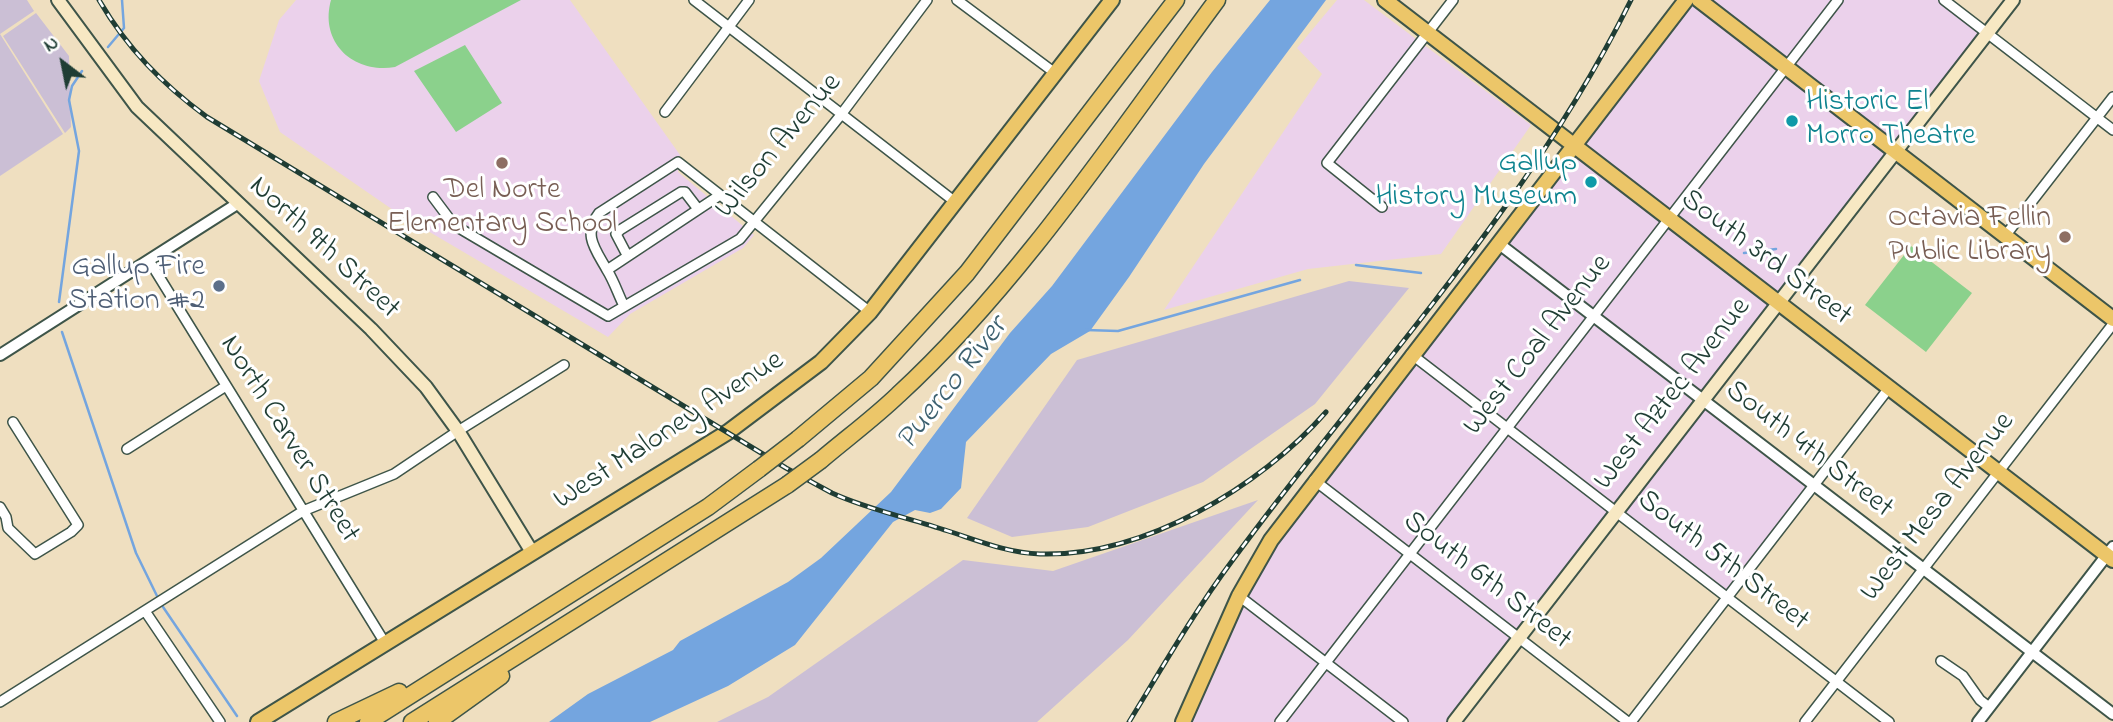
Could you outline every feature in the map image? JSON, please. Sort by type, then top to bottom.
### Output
[{"type":"highway","points":[[368,722],[708,507],[798,439],[871,378],[967,273],[1176,0]]},
{"type":"highway","points":[[412,722],[787,485],[898,395],[980,310],[1055,216],[1217,0]]},
{"type":"highway","points":[[437,722],[619,591]]},
{"type":"highway","points":[[336,722],[492,645]]},
{"type":"main road","name":"North 9th Street","points":[[58,0],[137,107],[371,329],[426,387],[458,431],[532,552]]},
{"type":"main road","name":"West Maloney Avenue","points":[[258,722],[773,401],[821,362],[870,312],[1112,0]]},
{"type":"main road","name":"South 3rd Street","points":[[1385,0],[1998,472],[2111,554]]},
{"type":"main road","points":[[1183,722],[1240,596],[1271,540],[1314,480],[1686,0]]},
{"type":"main road","points":[[1699,0],[2113,321]]},
{"type":"main road","name":"West Aztec Avenue","points":[[1454,722],[2013,0]]},
{"type":"street","points":[[694,0],[840,116],[954,201]]},
{"type":"street","points":[[665,112],[749,0]]},
{"type":"street","name":"Wilson Avenue","points":[[433,197],[454,225],[608,316],[740,239],[840,116],[927,0]]},
{"type":"street","points":[[957,0],[1055,73]]},
{"type":"street","points":[[1382,207],[1327,163],[1453,0]]},
{"type":"street","name":"West Coal Avenue","points":[[1280,722],[1838,0]]},
{"type":"street","points":[[1944,0],[2113,130]]},
{"type":"street","points":[[2005,236],[2113,97]]},
{"type":"street","points":[[624,306],[607,270],[592,248],[591,226],[595,219],[617,201],[678,162],[870,312]]},
{"type":"street","points":[[627,255],[616,234],[620,230],[681,192],[685,192],[698,209]]},
{"type":"street","points":[[607,270],[720,195]]},
{"type":"street","points":[[0,355],[150,262],[237,204]]},
{"type":"street","name":"South 4th Street","points":[[1498,243],[1922,570]]},
{"type":"street","name":"North Carver Street","points":[[150,262],[385,643]]},
{"type":"street","name":"West Mesa Avenue","points":[[1805,722],[2113,321]]},
{"type":"street","name":"South 5th Street","points":[[1412,354],[1836,681]]},
{"type":"street","points":[[0,702],[303,511],[394,474],[564,365]]},
{"type":"street","points":[[127,449],[226,386]]},
{"type":"street","points":[[1629,722],[1889,388]]},
{"type":"street","points":[[0,507],[6,517],[4,531],[35,554],[71,533],[78,525],[72,511],[13,422]]},
{"type":"street","name":"South 6th Street","points":[[1314,480],[1629,722]]},
{"type":"street","points":[[1978,722],[2111,554]]},
{"type":"street","points":[[1922,570],[2113,714]]},
{"type":"street","points":[[1240,596],[1403,722]]},
{"type":"street","points":[[149,609],[220,722]]},
{"type":"street","points":[[1941,661],[1963,676],[1980,701],[1989,707]]},
{"type":"street","points":[[1836,681],[1889,722]]},
{"type":"shaded area","points":[[0,0],[27,0],[34,11],[0,34]]},
{"type":"shaded area","name":"Del Norte Elementary School","points":[[296,0],[570,0],[680,155],[678,172],[754,235],[743,248],[630,314],[608,337],[399,214],[280,132],[259,81],[279,20]]},
{"type":"shaded area","points":[[1337,0],[1364,0],[1531,125],[1441,254],[1308,269],[1164,310],[1322,74],[1297,48]]},
{"type":"shaded area","points":[[1686,0],[1944,0],[1988,33],[1703,401],[1814,486],[1727,598],[1617,512],[1454,722],[1183,722],[1271,540]]},
{"type":"shaded area","points":[[36,13],[69,56],[71,127],[65,133],[3,36]]},
{"type":"shaded area","points":[[0,34],[63,134],[0,176]]},
{"type":"shaded area","points":[[1349,281],[1409,288],[1315,404],[1203,482],[1088,527],[1012,537],[967,518],[1077,360]]},
{"type":"shaded area","points":[[1258,500],[1128,640],[1037,722],[717,722],[768,697],[963,560],[1053,571]]},
{"type":"green space","points":[[331,0],[521,0],[395,67],[380,68],[366,66],[354,60],[335,42],[330,30]]},
{"type":"green space","points":[[465,45],[502,103],[456,132],[414,71]]},
{"type":"green space","points":[[1911,246],[1972,293],[1926,352],[1865,305]]},
{"type":"water","points":[[1270,0],[1326,0],[1204,164],[1090,331],[1051,354],[966,442],[961,488],[941,509],[930,513],[915,510],[893,522],[795,645],[728,686],[650,722],[549,722],[588,694],[673,650],[680,641],[788,582],[821,558],[891,492],[1010,333],[1052,286],[1212,72]]},
{"type":"waterway","points":[[108,47],[124,28],[122,0]]},
{"type":"waterway","points":[[59,302],[79,151],[69,100],[72,86],[82,71]]},
{"type":"waterway","points":[[1744,253],[1776,249]]},
{"type":"waterway","points":[[1356,265],[1421,273]]},
{"type":"waterway","points":[[1086,330],[1118,331],[1300,280]]},
{"type":"waterway","points":[[62,332],[136,553],[158,598]]},
{"type":"waterway","points":[[161,604],[237,716]]},
{"type":"railway","points":[[99,0],[121,34],[147,64],[175,92],[207,117],[786,468],[832,493],[860,504],[1005,549],[1040,554],[1079,552],[1119,544],[1159,530],[1197,512],[1234,491],[1268,466],[1326,412]]},
{"type":"railway","points":[[1129,722],[1218,580],[1496,220],[1545,149],[1590,76],[1631,0]]},
{"type":"place","name":"Historic El Morro Theatre","points":[[1792,121]]},
{"type":"place","name":"Del Norte Elementary School","points":[[502,163]]},
{"type":"place","name":"Gallup History Museum","points":[[1591,182]]},
{"type":"place","name":"Octavia Fellin Public Library","points":[[2065,237]]},
{"type":"place","name":"Gallup Fire Station #2","points":[[219,286]]},
{"type":"water label","name":"Puerco River","points":[[954,385]]}]
